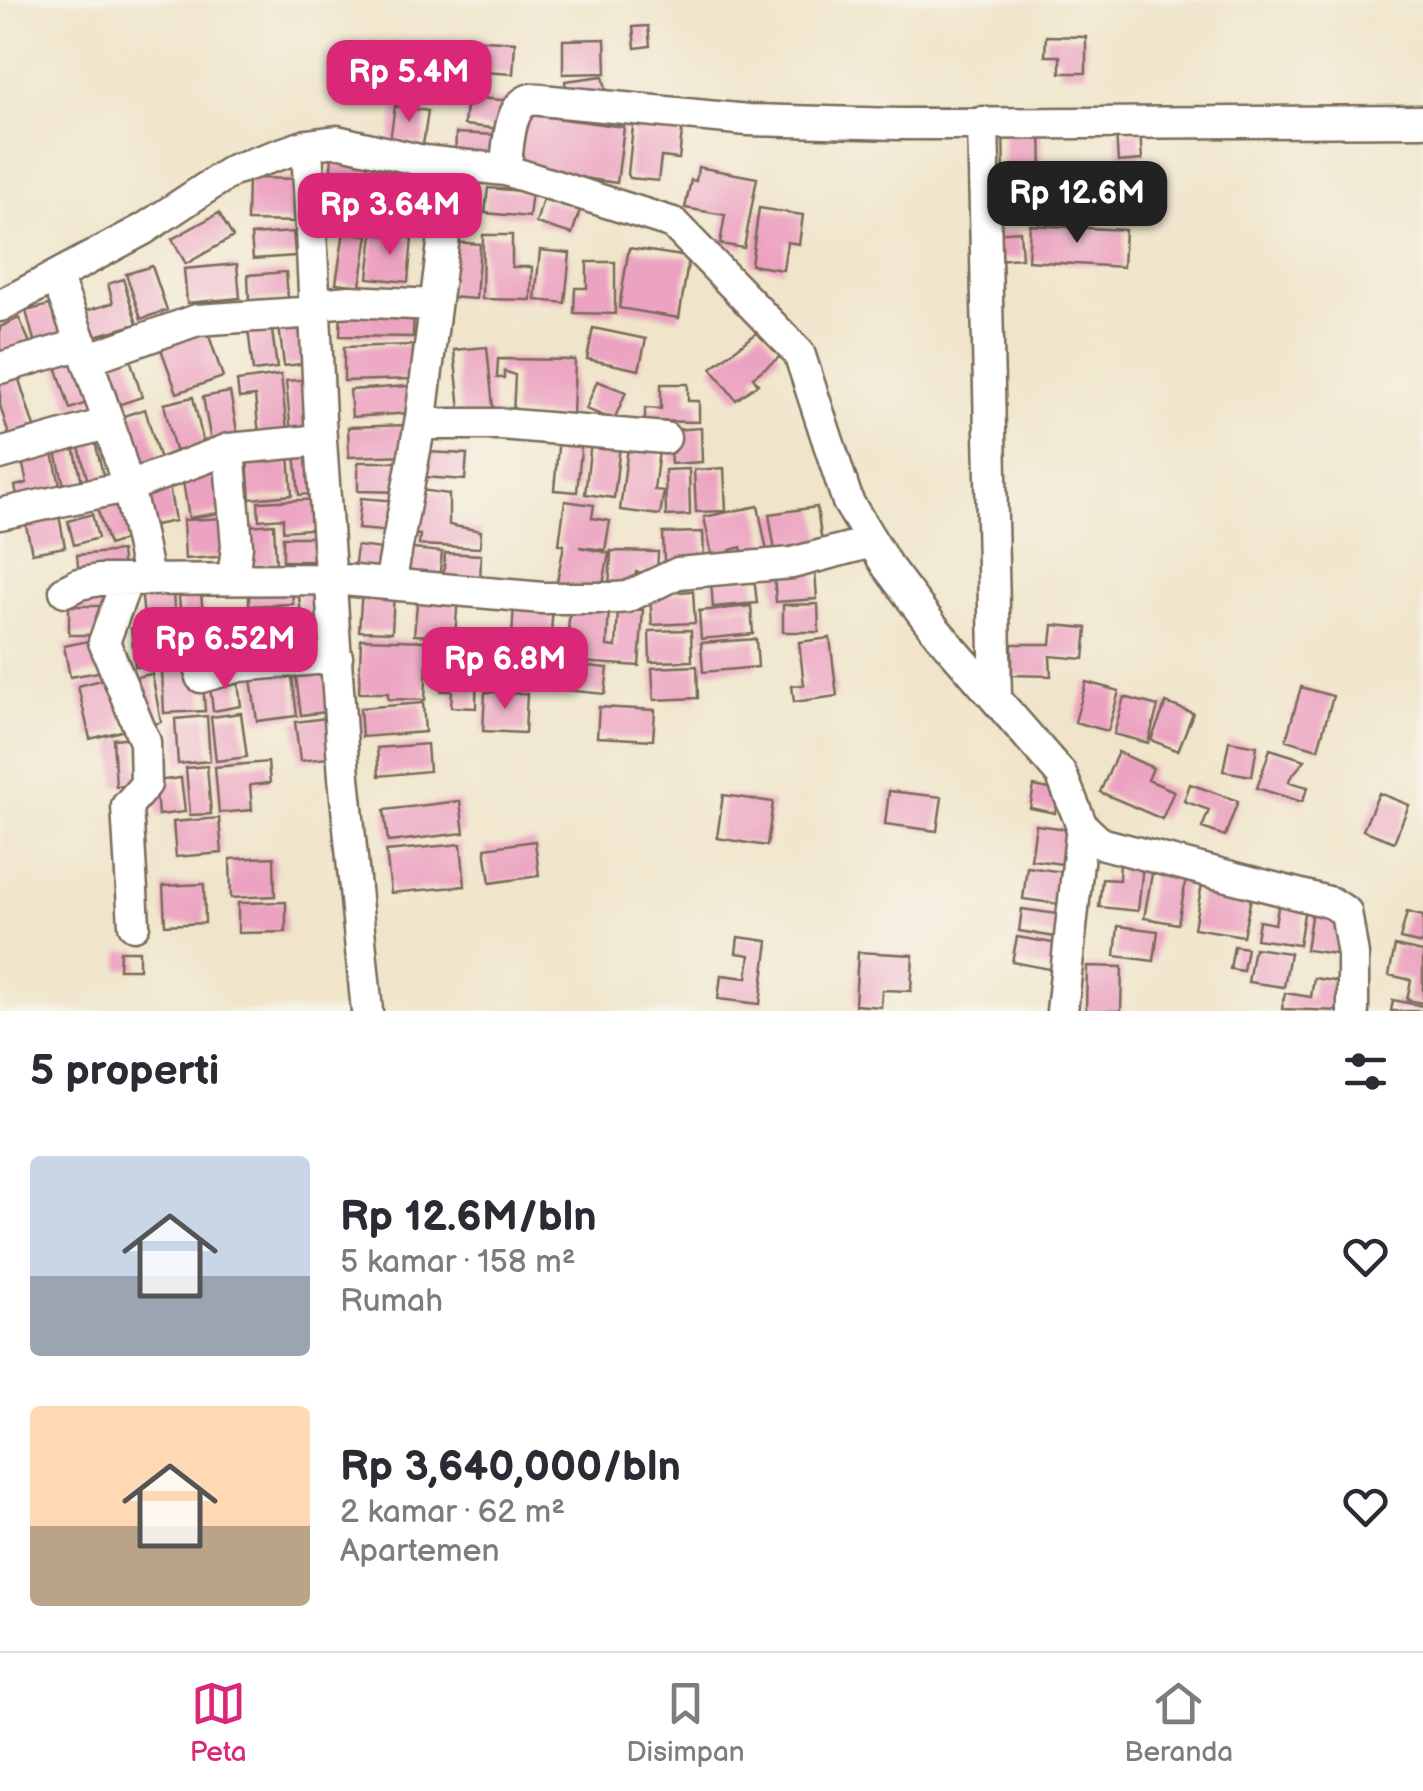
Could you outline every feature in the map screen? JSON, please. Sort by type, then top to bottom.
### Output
[{"type":"street","points":[[505,170],[515,109],[522,101],[531,99],[748,120],[899,124],[1423,121]]},
{"type":"street","points":[[983,122],[996,698]]},
{"type":"street","points":[[0,306],[144,229],[233,170],[306,145],[337,141],[453,165],[505,170],[673,223],[746,294],[799,353],[848,502],[933,627],[1061,774],[1082,826],[1100,844],[1332,904],[1346,912],[1353,1011]]},
{"type":"street","points":[[306,145],[321,440],[352,885],[367,1011]]},
{"type":"street","points":[[390,584],[420,424],[453,165]]},
{"type":"street","points":[[56,276],[130,486],[138,580],[104,642],[145,742],[146,784],[127,806],[134,926]]},
{"type":"street","points":[[0,368],[84,352],[197,320],[365,301],[435,305]]},
{"type":"street","points":[[0,454],[108,423]]},
{"type":"street","points":[[420,424],[501,424],[666,438]]},
{"type":"street","points":[[0,514],[130,486],[229,449],[321,440]]},
{"type":"street","points":[[229,449],[237,546],[233,579]]},
{"type":"street","points":[[65,591],[99,580],[332,579],[543,598],[616,598],[627,597],[678,573],[792,563],[872,542]]},
{"type":"street","points":[[200,678],[240,666],[336,657]]},
{"type":"street","points":[[1062,1011],[1082,826]]},
{"type":"building","points":[[648,26],[650,46],[635,48],[633,27]]},
{"type":"building","points":[[1046,36],[1086,37],[1086,73],[1060,73],[1060,56],[1045,56]]},
{"type":"building","points":[[469,39],[515,42],[513,74],[466,71]]},
{"type":"building","points":[[605,39],[606,73],[563,74],[563,40]]},
{"type":"building","points":[[603,76],[609,102],[569,110],[565,81]]},
{"type":"building","points":[[467,97],[512,101],[509,130],[464,125]]},
{"type":"building","points":[[395,106],[428,111],[423,145],[390,140]]},
{"type":"building","points":[[525,114],[624,127],[617,183],[516,168]]},
{"type":"building","points":[[634,117],[683,123],[679,159],[661,157],[658,181],[630,178],[628,174]]},
{"type":"building","points":[[1041,131],[1043,214],[1005,215],[1003,132]]},
{"type":"building","points":[[1140,131],[1142,160],[1118,162],[1116,133]]},
{"type":"building","points":[[456,133],[497,135],[496,161],[455,159]]},
{"type":"building","points":[[332,156],[368,160],[364,194],[329,190]]},
{"type":"building","points":[[378,162],[405,165],[400,210],[372,207]]},
{"type":"building","points":[[698,167],[757,178],[744,248],[720,244],[725,215],[685,208]]},
{"type":"building","points":[[1143,172],[1143,221],[1108,222],[1107,173]]},
{"type":"building","points":[[415,173],[439,175],[435,223],[411,221]]},
{"type":"building","points":[[248,178],[303,179],[301,222],[247,221]]},
{"type":"building","points":[[488,188],[532,192],[529,217],[485,213]]},
{"type":"building","points":[[328,192],[368,198],[364,222],[325,216]]},
{"type":"building","points":[[543,199],[580,210],[572,234],[536,223]]},
{"type":"building","points":[[759,208],[803,215],[799,244],[787,242],[783,270],[751,265]]},
{"type":"building","points":[[219,213],[233,237],[186,264],[172,239]]},
{"type":"building","points":[[1030,225],[1125,230],[1123,267],[1028,261]]},
{"type":"building","points":[[1020,231],[1022,258],[995,260],[993,233]]},
{"type":"building","points":[[293,232],[295,256],[253,259],[251,235]]},
{"type":"building","points":[[344,232],[368,235],[360,286],[336,283]]},
{"type":"building","points":[[373,234],[412,238],[408,282],[368,278]]},
{"type":"building","points":[[483,235],[512,235],[512,267],[532,267],[531,300],[482,299]]},
{"type":"building","points":[[453,242],[480,244],[476,299],[449,297]]},
{"type":"building","points":[[629,248],[689,257],[679,318],[619,308]]},
{"type":"building","points":[[540,250],[570,253],[565,303],[535,300]]},
{"type":"building","points":[[587,262],[615,262],[615,314],[574,313],[575,288],[587,288]]},
{"type":"building","points":[[237,264],[240,298],[187,303],[184,269]]},
{"type":"building","points":[[152,266],[167,310],[141,319],[126,274]]},
{"type":"building","points":[[286,272],[288,298],[249,301],[248,275]]},
{"type":"building","points":[[123,279],[137,324],[92,337],[85,311],[113,303],[108,284]]},
{"type":"building","points":[[61,302],[71,338],[36,348],[26,311]]},
{"type":"building","points":[[341,307],[414,308],[413,337],[340,336]]},
{"type":"building","points":[[304,314],[310,363],[284,366],[278,318]]},
{"type":"building","points":[[270,316],[277,368],[253,371],[247,320]]},
{"type":"building","points":[[19,318],[30,343],[0,356],[0,327]]},
{"type":"building","points":[[205,324],[223,377],[177,393],[158,341]]},
{"type":"building","points":[[593,328],[646,339],[639,370],[587,359]]},
{"type":"building","points":[[762,329],[781,356],[753,377],[758,384],[736,400],[711,368]]},
{"type":"building","points":[[80,344],[98,399],[70,409],[52,354]]},
{"type":"building","points":[[413,345],[413,379],[344,381],[344,347]]},
{"type":"building","points":[[487,347],[494,417],[461,420],[454,350]]},
{"type":"building","points":[[128,352],[142,397],[112,407],[97,362]]},
{"type":"building","points":[[498,359],[575,360],[573,417],[513,415],[515,375],[504,371],[504,378],[497,378]]},
{"type":"building","points":[[17,373],[34,427],[9,435],[0,405],[0,378]]},
{"type":"building","points":[[281,375],[287,431],[259,435],[255,396],[239,398],[237,381]]},
{"type":"building","points":[[313,379],[318,431],[291,433],[286,381]]},
{"type":"building","points":[[597,381],[626,392],[614,420],[586,409]]},
{"type":"building","points":[[661,384],[688,384],[688,401],[699,401],[699,422],[645,421],[645,408],[661,409]]},
{"type":"building","points":[[408,386],[410,413],[352,417],[350,390]]},
{"type":"building","points":[[230,392],[238,437],[211,442],[203,397]]},
{"type":"building","points":[[193,397],[204,445],[175,451],[164,404]]},
{"type":"building","points":[[145,409],[160,460],[132,468],[117,418]]},
{"type":"building","points":[[407,425],[408,455],[349,457],[348,427]]},
{"type":"building","points":[[701,428],[702,462],[671,464],[669,430]]},
{"type":"building","points":[[92,430],[105,482],[89,486],[76,435]]},
{"type":"building","points":[[559,437],[582,439],[577,492],[554,490]]},
{"type":"building","points":[[72,439],[84,490],[66,494],[54,444]]},
{"type":"building","points":[[591,442],[620,445],[614,498],[585,494]]},
{"type":"building","points":[[51,445],[62,494],[19,504],[15,486],[27,483],[20,452]]},
{"type":"building","points":[[628,447],[659,451],[654,490],[664,491],[660,515],[620,510]]},
{"type":"building","points":[[315,451],[319,493],[299,495],[295,453]]},
{"type":"building","points":[[426,452],[467,454],[465,480],[424,477]]},
{"type":"building","points":[[289,454],[292,495],[250,499],[247,457]]},
{"type":"building","points":[[358,462],[405,462],[405,492],[358,491]]},
{"type":"building","points":[[217,463],[224,512],[189,518],[181,469]]},
{"type":"building","points":[[724,468],[726,511],[696,512],[694,470]]},
{"type":"building","points":[[689,469],[690,515],[666,516],[665,470]]},
{"type":"building","points":[[169,485],[175,521],[145,527],[137,492]]},
{"type":"building","points":[[421,490],[449,494],[449,525],[481,531],[480,548],[419,545],[420,535],[408,534],[409,514],[418,514]]},
{"type":"building","points":[[125,498],[138,535],[109,545],[97,508]]},
{"type":"building","points":[[361,498],[397,501],[394,532],[358,529]]},
{"type":"building","points":[[320,499],[322,528],[283,531],[283,518],[259,520],[258,502]]},
{"type":"building","points":[[565,501],[594,505],[592,518],[610,521],[605,550],[579,547],[609,553],[601,595],[556,587],[564,545],[559,544]]},
{"type":"building","points":[[758,506],[767,551],[743,556],[741,547],[730,550],[732,556],[713,560],[704,517]]},
{"type":"building","points":[[817,507],[823,551],[776,558],[769,514]]},
{"type":"building","points":[[58,510],[65,547],[32,553],[24,516]]},
{"type":"building","points":[[92,514],[98,538],[74,545],[68,521]]},
{"type":"building","points":[[228,518],[231,556],[185,559],[183,520]]},
{"type":"building","points":[[274,524],[276,564],[250,565],[249,526]]},
{"type":"building","points":[[703,532],[704,559],[664,561],[663,533]]},
{"type":"building","points":[[283,537],[323,537],[323,561],[283,561]]},
{"type":"building","points":[[357,546],[391,550],[388,576],[354,572]]},
{"type":"building","points":[[403,548],[442,552],[439,580],[400,577]]},
{"type":"building","points":[[121,551],[123,572],[79,576],[77,555]]},
{"type":"building","points":[[611,551],[658,552],[657,573],[636,572],[635,590],[609,589]]},
{"type":"building","points":[[445,553],[481,555],[480,585],[443,582]]},
{"type":"building","points":[[815,571],[817,599],[776,602],[774,574]]},
{"type":"building","points":[[754,577],[757,603],[713,607],[711,581]]},
{"type":"building","points":[[326,583],[331,631],[303,634],[298,586]]},
{"type":"building","points":[[292,584],[293,604],[249,606],[249,585]]},
{"type":"building","points":[[172,585],[175,615],[144,618],[141,588]]},
{"type":"building","points":[[200,585],[203,613],[181,616],[178,588]]},
{"type":"building","points":[[362,588],[394,590],[392,632],[359,631]]},
{"type":"building","points":[[693,591],[695,623],[652,625],[650,594]]},
{"type":"building","points":[[418,594],[458,596],[455,637],[414,635]]},
{"type":"building","points":[[514,601],[553,604],[549,663],[511,661]]},
{"type":"building","points":[[818,604],[819,632],[783,632],[783,605]]},
{"type":"building","points":[[570,605],[609,607],[607,646],[616,647],[618,608],[643,610],[639,666],[566,661]]},
{"type":"building","points":[[69,606],[105,606],[105,635],[69,635]]},
{"type":"building","points":[[751,606],[753,634],[701,639],[699,611]]},
{"type":"building","points":[[295,611],[296,649],[254,651],[253,612]]},
{"type":"building","points":[[235,615],[241,657],[214,661],[207,620]]},
{"type":"building","points":[[206,618],[210,661],[183,664],[178,621]]},
{"type":"building","points":[[175,623],[180,662],[135,667],[131,628]]},
{"type":"building","points":[[1053,625],[1087,628],[1084,659],[1050,656],[1051,676],[1012,675],[1012,644],[1051,644]]},
{"type":"building","points":[[691,630],[692,661],[650,662],[649,631]]},
{"type":"building","points":[[830,638],[837,696],[794,702],[792,686],[804,685],[799,642]]},
{"type":"building","points":[[98,639],[104,671],[70,677],[64,646]]},
{"type":"building","points":[[361,639],[428,641],[425,700],[388,699],[388,693],[359,693]]},
{"type":"building","points":[[756,639],[758,667],[703,672],[701,643]]},
{"type":"building","points":[[442,646],[477,647],[476,708],[451,707],[452,691],[441,691]]},
{"type":"building","points":[[556,663],[608,668],[605,694],[554,689]]},
{"type":"building","points":[[330,665],[335,711],[301,715],[295,669]]},
{"type":"building","points":[[697,666],[698,698],[654,700],[652,668]]},
{"type":"building","points":[[291,667],[297,716],[257,721],[250,672]]},
{"type":"building","points":[[194,669],[203,683],[205,711],[164,713],[162,671]]},
{"type":"building","points":[[152,674],[161,722],[140,727],[131,678]]},
{"type":"building","points":[[237,674],[241,706],[213,711],[209,678]]},
{"type":"building","points":[[113,677],[125,730],[90,739],[78,686]]},
{"type":"building","points":[[1086,682],[1119,691],[1108,731],[1075,722]]},
{"type":"building","points":[[1301,687],[1333,696],[1318,749],[1286,740]]},
{"type":"building","points":[[485,692],[527,694],[525,733],[483,731]]},
{"type":"building","points":[[1124,697],[1158,706],[1148,743],[1114,734]]},
{"type":"building","points":[[423,703],[425,732],[362,737],[360,708]]},
{"type":"building","points":[[1166,703],[1193,713],[1178,751],[1151,740]]},
{"type":"building","points":[[599,707],[655,710],[653,740],[597,737]]},
{"type":"building","points":[[241,713],[247,757],[216,761],[211,717]]},
{"type":"building","points":[[207,716],[210,761],[178,764],[175,719]]},
{"type":"building","points":[[334,717],[339,757],[300,761],[295,722]]},
{"type":"building","points":[[136,737],[139,784],[116,786],[113,739]]},
{"type":"building","points":[[1229,741],[1257,746],[1252,776],[1223,771]]},
{"type":"building","points":[[427,744],[429,771],[379,776],[377,748]]},
{"type":"building","points":[[1270,749],[1305,760],[1289,782],[1308,787],[1302,802],[1257,788]]},
{"type":"building","points":[[1118,752],[1153,768],[1148,780],[1174,791],[1162,819],[1100,792]]},
{"type":"building","points":[[268,762],[270,783],[250,785],[252,810],[219,813],[215,767]]},
{"type":"building","points":[[207,766],[211,814],[190,815],[186,768]]},
{"type":"building","points":[[181,778],[185,812],[158,815],[155,781]]},
{"type":"building","points":[[1190,784],[1238,801],[1225,836],[1202,828],[1209,810],[1184,801]]},
{"type":"building","points":[[1034,786],[1059,791],[1055,813],[1030,808]]},
{"type":"building","points":[[889,791],[942,797],[937,831],[885,824]]},
{"type":"building","points":[[1379,793],[1409,805],[1394,842],[1363,830]]},
{"type":"building","points":[[723,795],[773,802],[767,846],[717,838]]},
{"type":"building","points":[[460,801],[464,833],[388,842],[384,810]]},
{"type":"building","points":[[219,818],[222,853],[176,857],[173,822]]},
{"type":"building","points":[[1036,825],[1075,830],[1071,865],[1031,860]]},
{"type":"building","points":[[535,841],[539,876],[490,883],[485,848]]},
{"type":"building","points":[[461,844],[465,886],[391,893],[386,851]]},
{"type":"building","points":[[274,857],[275,896],[231,898],[230,859]]},
{"type":"building","points":[[1120,863],[1143,865],[1138,911],[1099,907],[1102,879],[1119,880]]},
{"type":"building","points":[[1027,867],[1071,873],[1066,905],[1023,899]]},
{"type":"building","points":[[1153,868],[1187,875],[1178,924],[1144,918]]},
{"type":"building","points":[[204,884],[205,923],[165,925],[163,886]]},
{"type":"building","points":[[1202,884],[1252,893],[1243,936],[1194,928]]},
{"type":"building","points":[[286,902],[286,932],[238,933],[238,903]]},
{"type":"building","points":[[1279,903],[1305,907],[1299,945],[1256,939],[1259,921],[1275,924]]},
{"type":"building","points":[[1022,909],[1064,915],[1061,938],[1019,931]]},
{"type":"building","points":[[1312,910],[1343,914],[1337,954],[1306,950]]},
{"type":"building","points":[[1407,912],[1423,916],[1423,944],[1400,939]]},
{"type":"building","points":[[1118,926],[1158,931],[1154,961],[1115,956]]},
{"type":"building","points":[[738,937],[768,941],[760,1004],[718,999],[721,975],[747,978],[750,955],[736,953]]},
{"type":"building","points":[[1017,937],[1065,945],[1060,971],[1012,962]]},
{"type":"building","points":[[1234,946],[1247,948],[1243,971],[1230,969]]},
{"type":"building","points":[[1395,946],[1423,952],[1423,1003],[1407,1000],[1411,980],[1389,975]]},
{"type":"building","points":[[1254,948],[1290,953],[1284,987],[1248,982]]},
{"type":"building","points":[[120,951],[139,951],[139,969],[119,969]]},
{"type":"building","points":[[858,952],[913,955],[911,991],[882,990],[881,1007],[855,1005]]},
{"type":"building","points":[[1087,966],[1122,967],[1121,1011],[1086,1011]]},
{"type":"building","points":[[1314,978],[1347,983],[1342,1011],[1282,1009],[1285,993],[1311,997]]},
{"type":"building","points":[[1393,1000],[1423,1006],[1423,1011],[1391,1011]]}]
